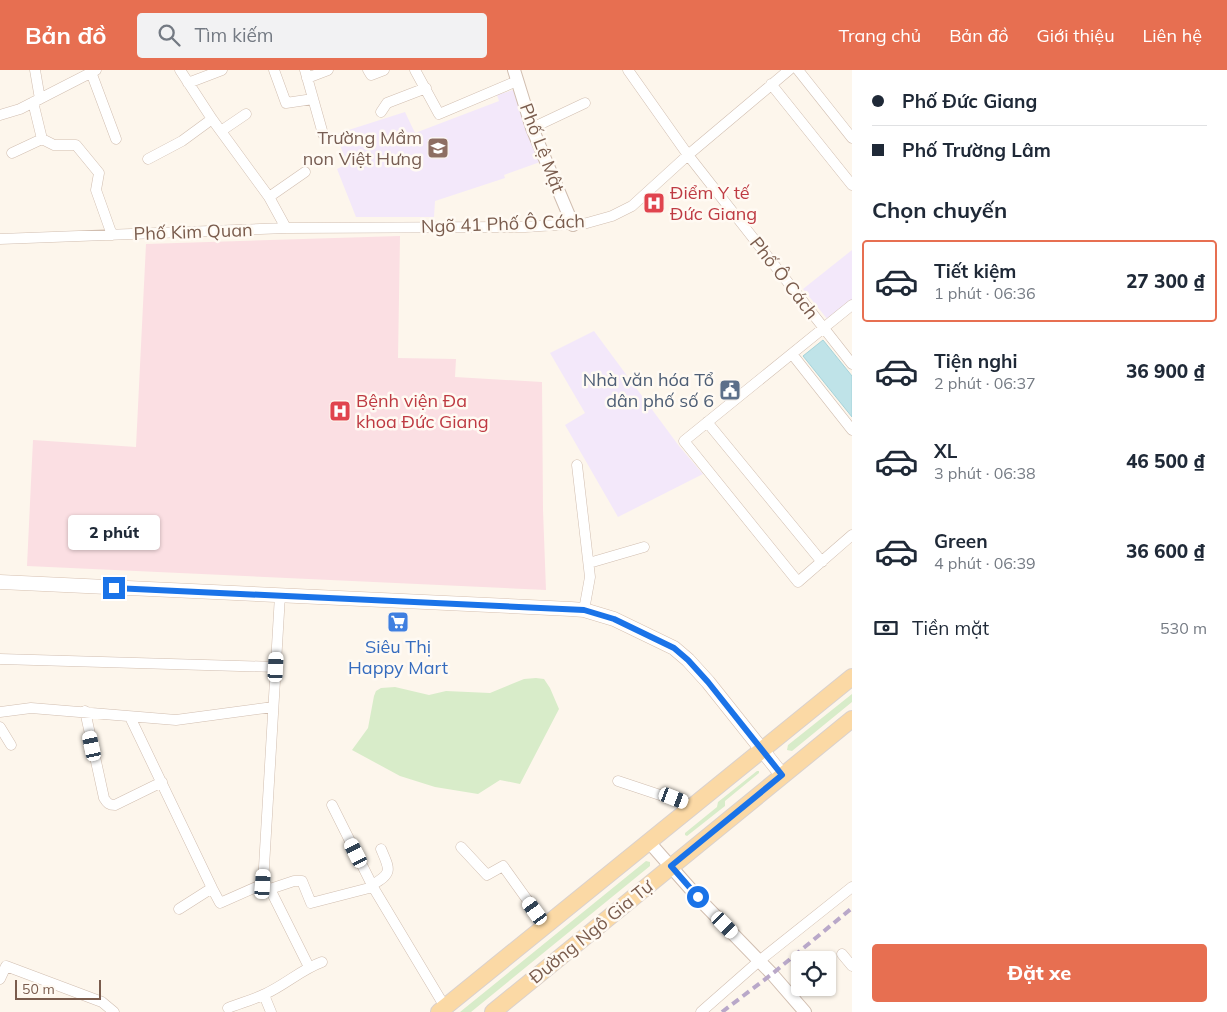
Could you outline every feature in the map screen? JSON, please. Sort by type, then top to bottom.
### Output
[{"type":"main road","points":[[0,582],[584,610],[614,619],[674,648],[698,671],[782,775]]},
{"type":"main road","name":"Đường Ngô Gia Tự","points":[[442,1010],[852,676]]},
{"type":"main road","name":"Đường Ngô Gia Tự","points":[[493,1012],[852,719]]},
{"type":"street","points":[[35,70],[36,101],[42,139]]},
{"type":"street","points":[[180,70],[212,119],[269,198],[286,228]]},
{"type":"street","points":[[188,83],[222,70]]},
{"type":"street","points":[[274,70],[286,103],[312,99]]},
{"type":"street","points":[[323,134],[306,74],[328,70]]},
{"type":"street","points":[[368,70],[371,75],[384,70]]},
{"type":"street","points":[[415,70],[439,114],[515,75]]},
{"type":"street","name":"Phố Ô Cách","points":[[628,70],[688,154],[852,364]]},
{"type":"street","name":"Ngõ 41 Phố Ô Cách","points":[[386,228],[573,225],[612,216],[632,206],[688,154],[789,70]]},
{"type":"street","points":[[798,70],[852,138]]},
{"type":"street","points":[[0,115],[20,109],[94,71],[116,139]]},
{"type":"street","name":"Phố Lệ Mật","points":[[515,75],[532,128],[573,225]]},
{"type":"street","points":[[770,84],[852,185]]},
{"type":"street","points":[[381,112],[387,103],[426,88]]},
{"type":"street","points":[[532,128],[585,103]]},
{"type":"street","points":[[221,131],[246,114]]},
{"type":"street","points":[[148,159],[182,140],[212,119]]},
{"type":"street","points":[[12,153],[42,139]]},
{"type":"street","points":[[42,139],[54,145],[76,145],[99,173],[96,190],[112,235]]},
{"type":"street","points":[[269,198],[305,172]]},
{"type":"street","name":"Phố Kim Quan","points":[[0,239],[286,228],[386,228]]},
{"type":"street","points":[[852,305],[684,441],[798,582],[852,535]]},
{"type":"street","points":[[792,354],[852,430]]},
{"type":"street","points":[[707,422],[822,562]]},
{"type":"street","points":[[577,465],[590,577],[584,610]]},
{"type":"street","points":[[588,563],[644,547]]},
{"type":"street","points":[[280,595],[267,886],[309,967]]},
{"type":"street","points":[[0,658],[276,667]]},
{"type":"street","points":[[0,712],[31,708],[176,720],[274,707]]},
{"type":"street","points":[[85,711],[104,798],[107,803],[116,805],[162,782]]},
{"type":"street","points":[[130,717],[220,903],[267,886],[294,881],[302,881],[311,903],[372,886],[384,878],[388,871],[381,849]]},
{"type":"street","points":[[0,727],[11,745]]},
{"type":"street","points":[[618,781],[693,806]]},
{"type":"street","points":[[332,806],[372,886],[442,1010]]},
{"type":"street","points":[[649,842],[702,902],[805,1012]]},
{"type":"street","points":[[461,847],[487,875],[503,866],[546,926]]},
{"type":"street","points":[[700,1012],[759,961],[852,887]]},
{"type":"street","points":[[178,909],[212,888]]},
{"type":"street","points":[[842,954],[852,966]]},
{"type":"street","points":[[228,1008],[264,995],[301,974],[309,967],[322,962]]},
{"type":"street","points":[[0,979],[6,966],[102,1002],[114,1012]]},
{"type":"street","points":[[264,995],[271,1012]]},
{"type":"shaded area","name":"Trường Mầm non Việt Hưng","points":[[513,90],[540,162],[504,175],[505,178],[435,201],[434,217],[356,217],[337,169],[347,164],[336,134],[405,112],[415,133],[499,101],[497,95]]},
{"type":"shaded area","name":"Bệnh viện Đa khoa Đức Giang","points":[[400,236],[398,358],[456,359],[455,377],[542,382],[546,590],[27,566],[33,440],[136,447],[146,244]]},
{"type":"shaded area","points":[[852,250],[852,301],[828,320],[803,289]]},
{"type":"shaded area","points":[[594,331],[679,446],[703,474],[618,517],[565,425],[585,413],[550,353]]},
{"type":"green space","points":[[524,679],[544,679],[559,709],[520,784],[500,780],[478,794],[435,787],[400,776],[352,750],[368,728],[374,696],[376,691],[381,688],[395,687],[429,695],[446,691],[490,693]]},
{"type":"green space","points":[[852,694],[852,702],[792,751],[787,750],[788,745]]},
{"type":"green space","points":[[757,771],[759,773],[725,801],[725,806],[687,836],[685,835],[685,833],[717,807],[718,802]]},
{"type":"green space","points":[[646,861],[650,862],[650,866],[471,1012],[460,1012]]},
{"type":"water","points":[[823,340],[852,376],[852,417],[803,356]]},
{"type":"railway","points":[[722,1012],[772,974],[852,908]]},
{"type":"place","name":"Trường Mầm non Việt Hưng","points":[[438,148]]},
{"type":"place","name":"Điểm Y tế Đức Giang","points":[[654,203]]},
{"type":"place","name":"Nhà văn hóa Tổ dân phố số 6","points":[[730,390]]},
{"type":"place","name":"Bệnh viện Đa khoa Đức Giang","points":[[340,411]]},
{"type":"place","name":"Siêu Thị Happy Mart","points":[[398,622]]},
{"type":"route","points":[[114,588],[584,610],[596,612],[653,636],[674,648],[688,660],[708,682],[782,775],[671,866],[698,897]]}]
